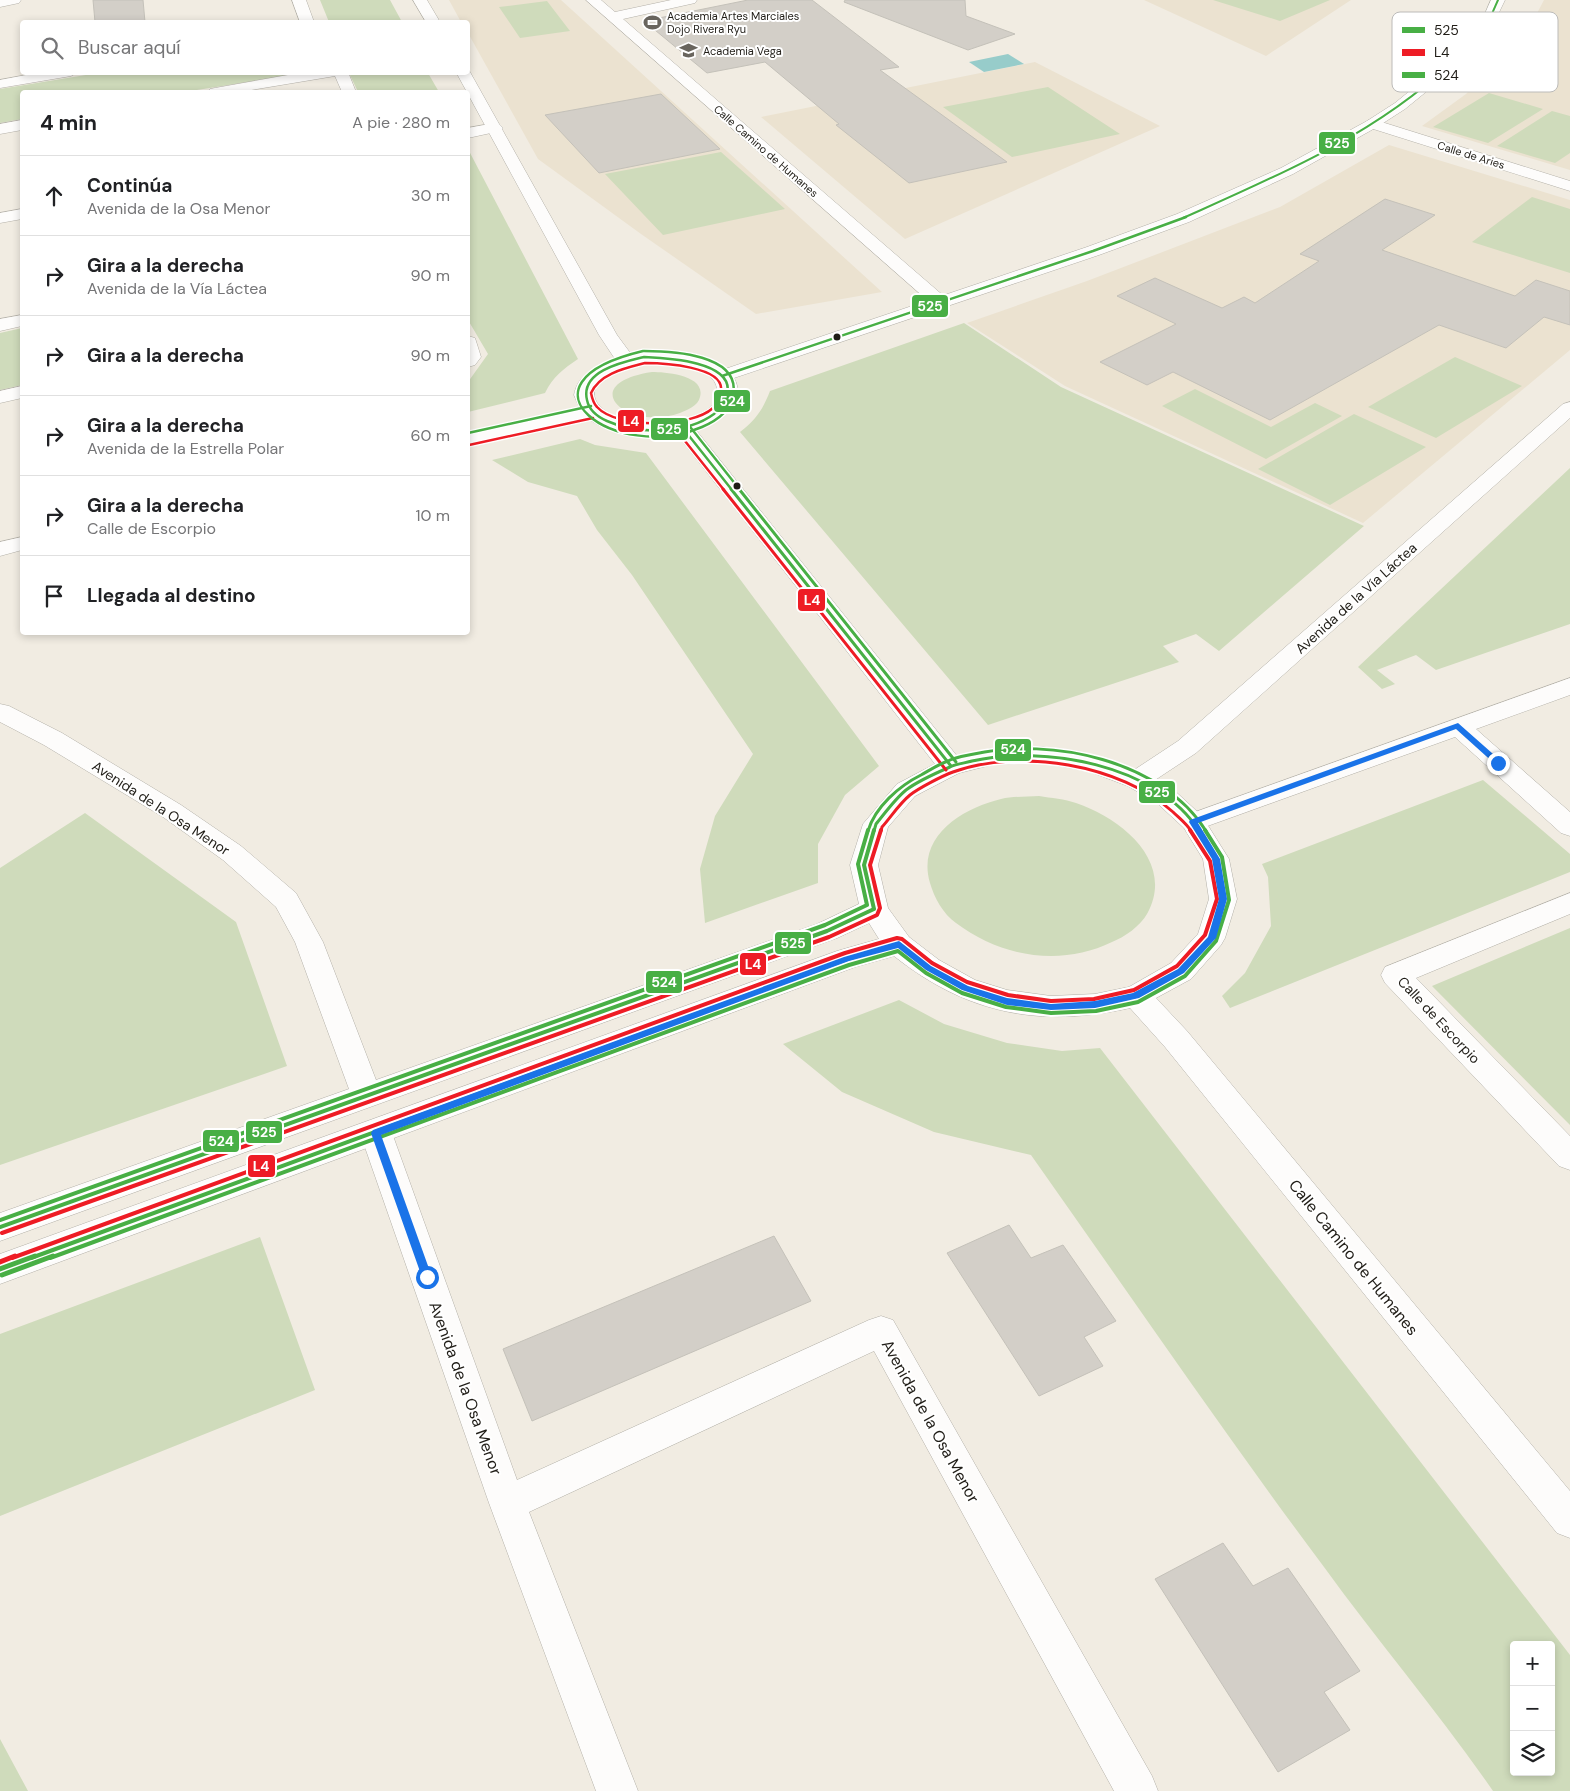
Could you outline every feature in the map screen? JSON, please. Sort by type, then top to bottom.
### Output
[{"type":"street","points":[[0,3],[14,0]]},
{"type":"street","points":[[300,0],[307,20]]},
{"type":"street","points":[[420,0],[432,20]]},
{"type":"street","name":"Calle Camino de Humanes","points":[[593,0],[940,302]]},
{"type":"street","points":[[612,17],[690,0]]},
{"type":"street","points":[[1492,12],[1498,0]]},
{"type":"street","points":[[0,84],[53,75]]},
{"type":"street","points":[[227,90],[316,75]]},
{"type":"street","points":[[341,75],[347,90]]},
{"type":"street","points":[[464,75],[495,128],[608,335],[626,361]]},
{"type":"street","points":[[722,376],[1093,251],[1184,218],[1286,171],[1372,124],[1400,106],[1416,92]]},
{"type":"street","name":"Calle de Aries","points":[[1372,124],[1570,186]]},
{"type":"street","points":[[0,129],[20,125]]},
{"type":"street","points":[[470,133],[495,128]]},
{"type":"street","points":[[0,218],[20,214]]},
{"type":"street","points":[[0,325],[20,321]]},
{"type":"street","points":[[653,357],[681,358],[712,368],[722,376],[728,387],[727,399],[718,411],[702,421],[682,427],[656,430],[630,428],[608,422],[592,412],[585,401],[585,389],[593,377],[607,368],[626,361],[653,357]]},
{"type":"street","points":[[0,397],[20,392]]},
{"type":"street","name":"Avenida de la Vía Láctea","points":[[1137,780],[1187,747],[1570,408]]},
{"type":"street","points":[[470,439],[592,412]]},
{"type":"street","points":[[682,427],[950,766]]},
{"type":"street","points":[[0,549],[20,544]]},
{"type":"street","points":[[1193,822],[1570,686]]},
{"type":"street","name":"Avenida de la Osa Menor","points":[[0,712],[53,739],[172,812],[232,853],[286,900],[309,942],[367,1096]]},
{"type":"street","points":[[1458,726],[1570,827]]},
{"type":"street","points":[[1043,755],[1092,763],[1137,780],[1167,798],[1193,822],[1216,859],[1223,899],[1211,938],[1181,971],[1136,996],[1095,1005],[1051,1007],[1007,1001],[965,988],[928,968],[899,944],[885,927],[874,909],[864,865],[876,824],[906,790],[950,766],[995,756],[1043,755]]},
{"type":"street","name":"Calle de Escorpio","points":[[1570,903],[1395,975],[1570,1157]]},
{"type":"street","points":[[0,1227],[828,931],[874,909]]},
{"type":"street","points":[[0,1269],[376,1133],[847,959],[899,944]]},
{"type":"street","name":"Calle Camino de Humanes","points":[[1136,996],[1176,1038],[1570,1520]]},
{"type":"street","name":"Avenida de la Osa Menor","points":[[376,1133],[506,1503],[617,1791]]},
{"type":"street","name":"Avenida de la Osa Menor","points":[[506,1503],[881,1331],[1137,1791]]},
{"type":"shaded area","points":[[449,0],[561,0],[882,292],[756,314],[538,159],[470,37],[470,20],[460,20]]},
{"type":"shaded area","points":[[1144,0],[1351,0],[1266,56]]},
{"type":"shaded area","points":[[1544,0],[1570,0],[1570,170],[1422,126],[1468,92],[1558,92],[1558,12],[1538,12]]},
{"type":"shaded area","points":[[1035,62],[1160,126],[905,239],[761,117]]},
{"type":"shaded area","points":[[1389,145],[1570,200],[1570,350],[1363,523],[1065,386],[967,323],[1087,281],[1280,207]]},
{"type":"green space","points":[[320,0],[390,0],[401,20],[328,20]]},
{"type":"green space","points":[[1213,0],[1330,0],[1280,21]]},
{"type":"green space","points":[[547,1],[570,31],[520,38],[499,7]]},
{"type":"green space","points":[[86,75],[292,75],[197,90],[20,90],[20,119],[0,123],[0,89]]},
{"type":"green space","points":[[350,75],[429,75],[438,90],[357,90]]},
{"type":"green space","points":[[1048,87],[1120,134],[1012,157],[943,107]]},
{"type":"green space","points":[[1489,93],[1543,109],[1488,143],[1433,127]]},
{"type":"green space","points":[[1552,111],[1570,116],[1570,153],[1555,163],[1497,146]]},
{"type":"green space","points":[[721,152],[785,209],[663,235],[605,174]]},
{"type":"green space","points":[[470,153],[578,359],[551,382],[545,393],[470,412],[470,379],[488,354],[470,323]]},
{"type":"green space","points":[[1532,197],[1570,209],[1570,273],[1472,242]]},
{"type":"green space","points":[[964,323],[1061,387],[1364,526],[1219,651],[1196,634],[1163,646],[1179,662],[988,725],[740,432],[758,414],[770,391]]},
{"type":"green space","points":[[20,328],[20,385],[0,390],[0,333]]},
{"type":"green space","points":[[1455,357],[1522,386],[1436,438],[1368,407]]},
{"type":"green space","points":[[652,372],[674,374],[691,379],[700,390],[699,400],[695,405],[680,413],[660,417],[642,416],[627,412],[617,404],[613,395],[616,386],[629,378]]},
{"type":"green space","points":[[1195,389],[1271,427],[1315,403],[1342,416],[1266,459],[1162,406]]},
{"type":"green space","points":[[1354,414],[1426,447],[1330,505],[1258,469]]},
{"type":"green space","points":[[580,439],[595,445],[646,453],[879,766],[845,795],[818,844],[818,883],[705,923],[700,869],[715,816],[753,754],[632,575],[597,530],[577,496],[528,482],[492,460]]},
{"type":"green space","points":[[1570,468],[1570,624],[1436,670],[1416,655],[1377,670],[1395,684],[1382,689],[1358,667]]},
{"type":"green space","points":[[1483,780],[1570,854],[1570,872],[1230,1008],[1222,996],[1245,973],[1271,926],[1268,877],[1262,864]]},
{"type":"green space","points":[[1039,796],[1076,803],[1093,810],[1110,819],[1126,831],[1139,845],[1149,860],[1154,877],[1154,895],[1147,914],[1132,931],[1092,950],[1052,956],[1032,955],[1012,951],[974,935],[951,919],[940,905],[930,883],[927,866],[930,851],[936,838],[958,817],[986,803],[1006,798]]},
{"type":"green space","points":[[85,813],[236,922],[287,1066],[0,1165],[0,868]]},
{"type":"green space","points":[[1570,928],[1570,1125],[1432,986]]},
{"type":"green space","points":[[899,1000],[944,1024],[1007,1043],[1062,1051],[1100,1048],[1570,1655],[1570,1791],[1493,1791],[1452,1734],[1286,1516],[1031,1155],[934,1132],[842,1092],[783,1044]]},
{"type":"green space","points":[[260,1237],[315,1390],[0,1516],[0,1334]]},
{"type":"green space","points":[[0,1739],[28,1791],[0,1791]]},
{"type":"water","points":[[1008,54],[1024,64],[984,72],[969,62]]},
{"type":"building","points":[[93,0],[143,0],[145,20],[95,20]]},
{"type":"building","points":[[748,0],[812,0],[899,67],[880,70],[1007,162],[909,183],[836,125],[839,124],[765,62],[707,73],[644,21]]},
{"type":"building","points":[[845,0],[965,0],[966,16],[1015,34],[968,50],[844,2]]},
{"type":"building","points":[[661,94],[720,149],[599,173],[545,115]]},
{"type":"building","points":[[1385,199],[1435,215],[1382,250],[1515,296],[1536,280],[1570,291],[1570,325],[1544,317],[1506,348],[1439,325],[1270,420],[1173,372],[1147,385],[1100,362],[1176,324],[1117,296],[1155,278],[1222,308],[1244,297],[1255,303],[1319,261],[1300,254]]},
{"type":"building","points":[[1009,1225],[1031,1258],[1063,1245],[1116,1321],[1084,1337],[1103,1366],[1039,1396],[947,1253]]},
{"type":"building","points":[[774,1236],[811,1301],[532,1421],[503,1349]]},
{"type":"building","points":[[1223,1543],[1253,1586],[1288,1568],[1360,1671],[1324,1692],[1350,1730],[1278,1772],[1155,1579]]},
{"type":"transit line","name":"525","points":[[1492,12],[1498,0]]},
{"type":"transit line","name":"525","points":[[722,376],[1093,251],[1183,218],[1287,171],[1372,124],[1400,106],[1417,92]]},
{"type":"transit line","name":"524","points":[[643,351],[598,366],[581,381],[578,391],[581,406],[596,422],[611,430],[625,434],[654,437],[669,436],[709,424],[722,415],[732,403],[734,392],[732,379],[725,369],[714,362],[685,354],[644,351]]},
{"type":"transit line","name":"525","points":[[644,357],[669,358],[701,364],[715,370],[725,378],[729,389],[725,402],[716,413],[704,421],[672,429],[654,430],[637,429],[609,422],[590,409],[585,392],[588,383],[594,376],[614,366],[644,357]]},
{"type":"transit line","name":"L4","points":[[645,363],[694,368],[707,373],[717,379],[722,387],[720,398],[713,408],[701,415],[687,420],[671,422],[654,423],[624,420],[613,417],[596,406],[591,393],[594,386],[600,380],[629,367],[645,363]]},
{"type":"transit line","name":"524","points":[[470,433],[591,406]]},
{"type":"transit line","name":"L4","points":[[470,445],[593,418]]},
{"type":"transit line","name":"524","points":[[687,423],[956,762]]},
{"type":"transit line","name":"525","points":[[682,427],[951,766]]},
{"type":"transit line","name":"L4","points":[[677,431],[946,770]]},
{"type":"transit line","name":"524","points":[[0,1220],[825,925],[867,905],[858,864],[871,820],[903,784],[949,760],[994,750],[1043,749],[1093,757],[1140,774],[1171,793],[1197,817],[1222,857],[1229,900],[1216,941],[1185,976],[1138,1002],[1096,1011],[1051,1013],[1006,1007],[962,993],[926,973],[898,951],[849,965],[2,1275]]},
{"type":"transit line","name":"525","points":[[0,1227],[827,931],[874,909],[864,865],[876,824],[906,790],[951,766],[995,756],[1043,755],[1092,763],[1137,780],[1167,798],[1193,822],[1216,859],[1223,899],[1211,938],[1181,971],[1136,996],[1095,1005],[1051,1007],[1007,1001],[965,988],[929,968],[899,944],[847,959],[0,1269]]},
{"type":"transit line","name":"L4","points":[[0,1262],[845,953],[897,938],[902,939],[932,963],[967,982],[1008,995],[1051,1001],[1094,999],[1134,990],[1177,966],[1205,935],[1217,899],[1210,861],[1188,826],[1163,803],[1134,786],[1090,769],[1043,761],[996,762],[953,772],[910,795],[882,827],[870,865],[880,908],[877,915],[829,937],[2,1233]]},
{"type":"place","name":"Academia Artes Marciales Dojo Rivera Ryu","points":[[653,22]]},
{"type":"place","name":"Academia Vega","points":[[689,51]]},
{"type":"route","points":[[427,1277],[376,1133],[847,959],[899,944],[928,968],[965,988],[1007,1001],[1051,1007],[1095,1005],[1136,996],[1181,971],[1211,938],[1223,899],[1216,859],[1193,822],[1458,726],[1498,763]]}]
